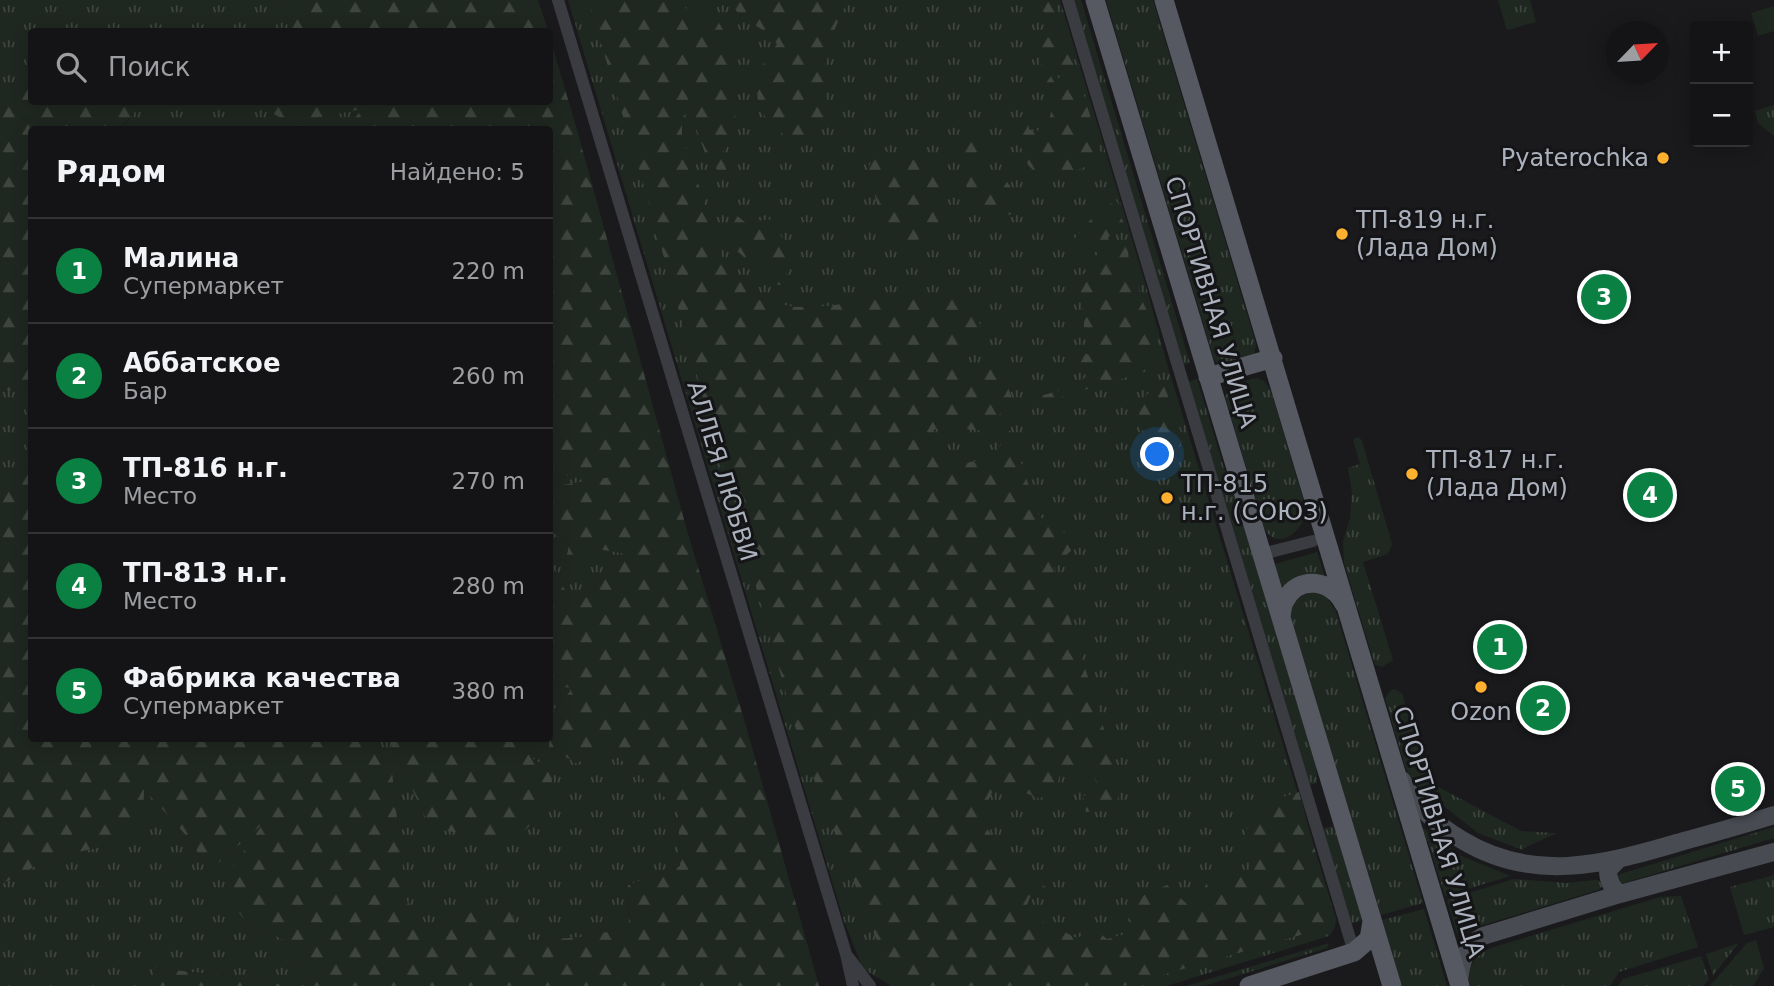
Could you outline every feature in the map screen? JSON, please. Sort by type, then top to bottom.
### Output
[{"type":"main road","name":"СПОРТИВНАЯ УЛИЦА","points":[[1095,0],[1390,979]]},
{"type":"main road","name":"СПОРТИВНАЯ УЛИЦА","points":[[1164,0],[1459,984]]},
{"type":"main road","points":[[1208,377],[1273,359]]},
{"type":"main road","name":"СПОРТИВНАЯ УЛИЦА","points":[[1281,617],[1283,602],[1290,593],[1298,587],[1317,583],[1333,589],[1341,597],[1348,611]]},
{"type":"main road","points":[[1390,757],[1417,803],[1434,821],[1477,849],[1520,864],[1576,866],[1617,861],[1774,815]]},
{"type":"main road","points":[[1459,984],[1465,953],[1473,942],[1483,936],[1620,894],[1774,852]]},
{"type":"main road","points":[[1617,861],[1608,870],[1608,878],[1614,890],[1620,894]]},
{"type":"main road","points":[[1249,986],[1354,952],[1363,947],[1369,939],[1372,920]]},
{"type":"main road","points":[[1354,952],[1374,958],[1390,979]]},
{"type":"street","name":"АЛЛЕЯ ЛЮБВИ","points":[[558,0],[846,954],[853,986]]},
{"type":"street","points":[[1068,0],[1354,952]]},
{"type":"street","points":[[1262,554],[1313,541]]},
{"type":"street","name":"АЛЛЕЯ ЛЮБВИ","points":[[846,954],[870,986]]},
{"type":"green space","points":[[0,0],[284,0],[289,28],[28,28],[28,84],[8,98],[0,120]]},
{"type":"green space","points":[[284,0],[538,0],[547,28],[289,28]]},
{"type":"green space","points":[[568,0],[1060,0],[1167,364],[1336,919],[1335,927],[1329,936],[1166,986],[892,986],[863,969],[844,921]]},
{"type":"green space","points":[[588,0],[682,0],[688,13],[718,21],[735,51],[732,96],[736,120],[731,143],[723,151],[728,180],[708,161],[690,112],[682,117],[682,136],[702,195],[713,245],[754,299],[795,307],[827,306],[916,291],[975,299],[980,326],[957,358],[962,365],[998,362],[1012,398],[983,431],[948,427],[933,430],[942,446],[948,468],[975,461],[998,449],[1010,430],[1039,516],[1079,543],[1054,567],[1119,778],[1117,810],[1086,812],[1083,796],[1100,791],[1090,764],[1060,771],[1056,795],[1038,798],[997,781],[980,819],[1017,867],[1026,876],[1046,887],[1030,897],[1025,910],[1077,938],[1095,929],[1107,939],[1136,931],[1128,920],[1137,898],[1167,885],[1193,910],[1212,873],[1251,878],[1246,832],[1257,805],[1299,792],[1335,925],[1124,986],[912,986],[881,951],[800,744],[644,186]]},
{"type":"green space","points":[[728,0],[849,0],[836,26],[828,54],[826,83],[829,113],[806,140],[791,141],[769,123],[758,104],[756,76],[777,44],[763,30],[742,18]]},
{"type":"green space","points":[[1037,0],[1052,0],[1060,15],[1058,33],[1067,36],[1102,157],[1081,169],[1038,175],[1028,165],[1014,129],[1022,115],[1028,116],[1029,129],[1036,132],[1049,121],[1054,100],[1063,94],[1046,83],[1051,76],[1060,78],[1058,69],[1052,62],[1044,68],[1039,57],[1039,44],[1046,16]]},
{"type":"green space","points":[[1072,0],[1081,0],[1190,363],[1181,366]]},
{"type":"green space","points":[[1106,0],[1153,0],[1256,344],[1254,355],[1219,365],[1214,359]]},
{"type":"green space","points":[[1498,0],[1530,0],[1536,22],[1507,30]]},
{"type":"green space","points":[[1774,6],[1774,31],[1758,36],[1751,13]]},
{"type":"green space","points":[[553,48],[688,534],[746,726],[819,986],[308,986],[291,944],[243,918],[234,906],[228,874],[263,824],[208,872],[192,842],[144,789],[143,825],[108,845],[49,859],[0,885],[0,474],[28,464],[28,742],[375,742],[392,772],[406,900],[428,926],[507,901],[522,941],[584,937],[629,927],[628,885],[680,866],[678,808],[610,750],[576,763],[549,747],[549,742],[553,742],[553,711],[573,688],[553,686],[553,568],[575,609],[626,554],[598,549],[564,569],[569,545],[553,532],[553,487],[611,477],[607,467],[571,476],[553,474],[553,126],[348,126],[362,109],[291,123],[260,107],[553,105]]},
{"type":"green space","points":[[28,84],[28,105],[140,105],[123,126],[28,126],[28,386],[9,391],[0,387],[0,120],[8,98]]},
{"type":"green space","points":[[141,105],[263,105],[261,107],[291,123],[363,108],[348,126],[123,126]]},
{"type":"green space","points":[[1774,105],[1774,136],[1758,123],[1755,111]]},
{"type":"green space","points":[[976,126],[979,132],[976,139],[986,144],[989,150],[984,158],[974,160],[970,167],[998,175],[1007,182],[1019,211],[1013,214],[995,216],[970,209],[971,202],[961,168],[957,136]]},
{"type":"green space","points":[[884,151],[904,158],[935,162],[944,197],[937,229],[924,238],[909,242],[901,238],[894,227],[884,227],[874,193],[864,175],[875,155]]},
{"type":"green space","points":[[1116,200],[1124,231],[1115,229],[1108,238],[1111,247],[1121,244],[1128,247],[1129,266],[1136,272],[1143,303],[1159,330],[1157,345],[1153,349],[1156,364],[1147,371],[1035,405],[1020,404],[1067,388],[1091,372],[1084,366],[1078,366],[1072,371],[1070,364],[1073,353],[1080,351],[1089,355],[1093,345],[1085,333],[1083,308],[1072,282],[1097,265],[1096,256],[1101,248],[1098,243],[1081,249],[1070,244],[1093,217]]},
{"type":"green space","points":[[736,215],[746,223],[769,219],[788,246],[793,259],[781,285],[771,284],[757,253],[745,258],[736,250],[729,231]]},
{"type":"green space","points":[[1257,378],[1264,381],[1271,391],[1306,509],[1305,517],[1297,530],[1278,539],[1265,530],[1225,397],[1231,385]]},
{"type":"green space","points":[[1197,379],[1316,765],[1317,783],[1308,785],[1185,383]]},
{"type":"green space","points":[[1164,385],[1183,438],[1180,447],[1169,447],[1166,459],[1160,464],[1155,475],[1147,477],[1143,467],[1146,437],[1140,421],[1140,407],[1150,391]]},
{"type":"green space","points":[[28,386],[28,464],[0,474],[0,387],[9,391]]},
{"type":"green space","points":[[1359,437],[1392,544],[1388,554],[1363,562],[1393,660],[1382,667],[1375,665],[1344,563],[1343,541],[1350,519],[1352,493],[1348,468],[1360,464],[1353,439]]},
{"type":"green space","points":[[608,466],[611,478],[553,487],[553,474],[571,476]]},
{"type":"green space","points":[[553,532],[569,545],[564,568],[598,549],[627,553],[574,610],[553,568]]},
{"type":"green space","points":[[1317,552],[1325,577],[1313,574],[1302,576],[1282,587],[1275,564]]},
{"type":"green space","points":[[1313,592],[1326,596],[1336,612],[1423,903],[1381,915],[1291,621],[1296,602]]},
{"type":"green space","points":[[553,686],[574,687],[553,711]]},
{"type":"green space","points":[[1394,689],[1402,693],[1429,782],[1521,831],[1557,833],[1523,850],[1478,833],[1416,784],[1406,769],[1385,698]]},
{"type":"green space","points":[[375,742],[389,742],[431,829],[530,756],[528,742],[548,742],[549,747],[576,763],[610,750],[678,808],[680,866],[628,885],[629,927],[584,937],[522,941],[507,901],[428,926],[406,900],[392,772]]},
{"type":"green space","points":[[389,742],[528,742],[530,756],[554,773],[543,811],[516,840],[431,829]]},
{"type":"green space","points":[[143,788],[192,842],[208,872],[265,821],[243,918],[291,944],[308,986],[281,986],[274,981],[155,968],[152,986],[0,986],[0,885],[49,859],[108,845]]},
{"type":"green space","points":[[1332,826],[1340,841],[1363,920],[1349,924],[1321,829]]},
{"type":"green space","points":[[1420,826],[1459,855],[1510,876],[1445,896],[1428,841],[1425,842]]},
{"type":"green space","points":[[1774,827],[1774,838],[1620,884],[1614,876]]},
{"type":"green space","points":[[1774,875],[1774,927],[1744,935],[1730,887]]},
{"type":"green space","points":[[1514,879],[1567,883],[1596,880],[1600,881],[1602,887],[1457,933],[1447,900]]},
{"type":"green space","points":[[1681,896],[1698,947],[1619,972],[1610,986],[1470,986],[1472,964],[1488,949],[1660,897]]},
{"type":"green space","points":[[1424,909],[1447,986],[1402,986],[1382,920]]},
{"type":"green space","points":[[1756,940],[1764,968],[1753,986],[1710,986],[1747,943]]},
{"type":"green space","points":[[1329,943],[1327,948],[1204,986],[1186,986]]},
{"type":"green space","points":[[1739,943],[1713,975],[1706,954]]},
{"type":"green space","points":[[1701,956],[1709,979],[1703,986],[1618,986],[1623,979]]},
{"type":"green space","points":[[155,968],[274,981],[281,986],[152,986]]},
{"type":"place","name":"Pyaterochka","points":[[1663,158]]},
{"type":"place","name":"ТП-819 н.г. (Лада Дом)","points":[[1342,234]]},
{"type":"place","name":"ТП-816 н.г.","points":[[1604,297]]},
{"type":"place","name":"ТП-817 н.г. (Лада Дом)","points":[[1412,474]]},
{"type":"place","name":"ТП-813 н.г.","points":[[1650,495]]},
{"type":"place","name":"ТП-815 н.г. (СОЮЗ)","points":[[1167,498]]},
{"type":"place","name":"Малина","points":[[1500,647]]},
{"type":"place","name":"Ozon","points":[[1481,687]]},
{"type":"place","name":"Аббатское","points":[[1543,708]]},
{"type":"place","name":"Фабрика качества","points":[[1738,789]]}]
